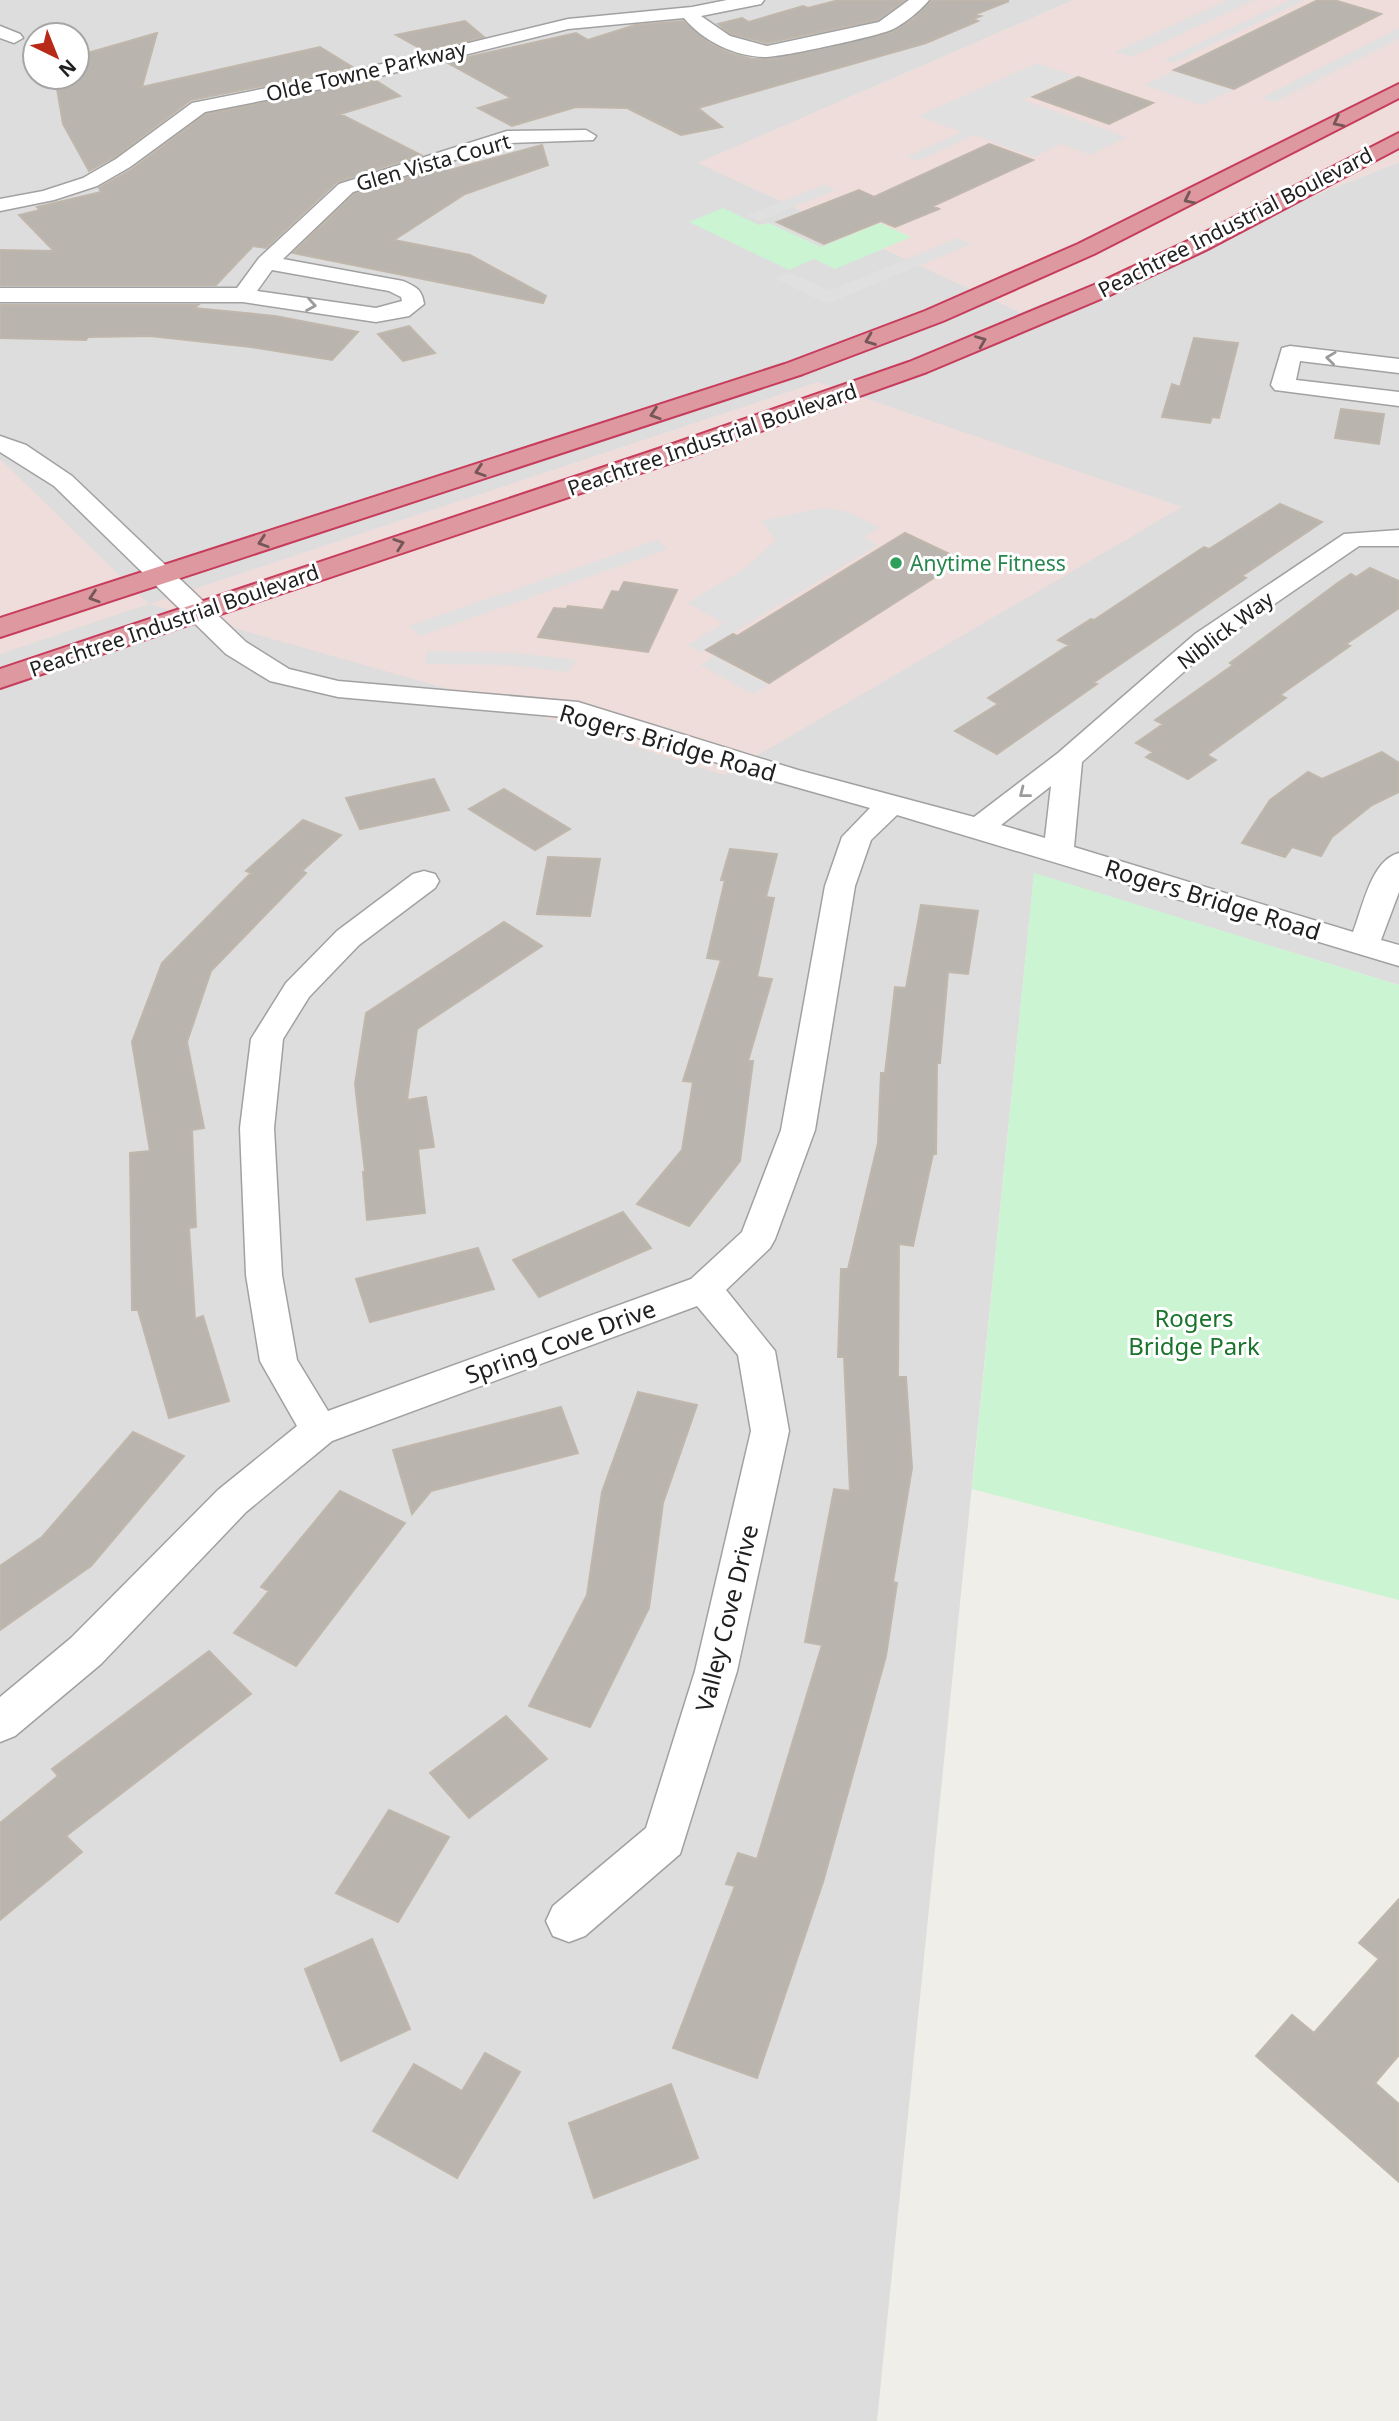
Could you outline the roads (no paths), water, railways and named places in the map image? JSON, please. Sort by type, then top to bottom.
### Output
[{"type":"highway","name":"Peachtree Industrial Boulevard","points":[[0,628],[794,369],[934,316],[1120,232],[1399,90]]},
{"type":"highway","name":"Peachtree Industrial Boulevard","points":[[0,679],[676,452],[918,367],[1102,290],[1198,245],[1399,139]]},
{"type":"street","name":"Olde Towne Parkway","points":[[0,205],[47,196],[90,182],[123,163],[199,107],[344,79],[568,24],[688,12],[755,0]]},
{"type":"street","points":[[688,12],[706,31],[748,51],[767,52],[885,26],[920,0]]},
{"type":"street","name":"Glen Vista Court","points":[[243,295],[267,263],[346,188],[507,137],[586,136]]},
{"type":"street","points":[[0,295],[243,295],[376,315],[401,311],[413,304],[412,294],[396,286],[267,263]]},
{"type":"street","points":[[1399,366],[1290,353],[1283,385],[1399,399]]},
{"type":"street","name":"Rogers Bridge Road","points":[[0,443],[17,450],[63,481],[236,648],[280,675],[338,689],[579,710],[788,776],[979,828],[1399,956]]},
{"type":"street","name":"Niblick Way","points":[[979,828],[1068,759],[1204,640],[1353,539],[1399,538]]},
{"type":"street","points":[[1059,852],[1068,759]]},
{"type":"street","name":"Spring Cove Drive","points":[[0,1723],[86,1651],[232,1501],[319,1430],[704,1289],[757,1239],[799,1130],[840,886],[856,837],[892,803]]},
{"type":"street","points":[[1364,945],[1391,872],[1399,862]]},
{"type":"street","points":[[319,1430],[279,1361],[264,1275],[257,1128],[267,1039],[297,990],[348,938],[424,881]]},
{"type":"street","name":"Valley Cove Drive","points":[[569,1922],[664,1840],[716,1671],[770,1432],[756,1351],[704,1289]]},
{"type":"place","name":"Anytime Fitness","points":[[896,563]]},
{"type":"park label","name":"Rogers Bridge Park","points":[[1194,1331]]}]
